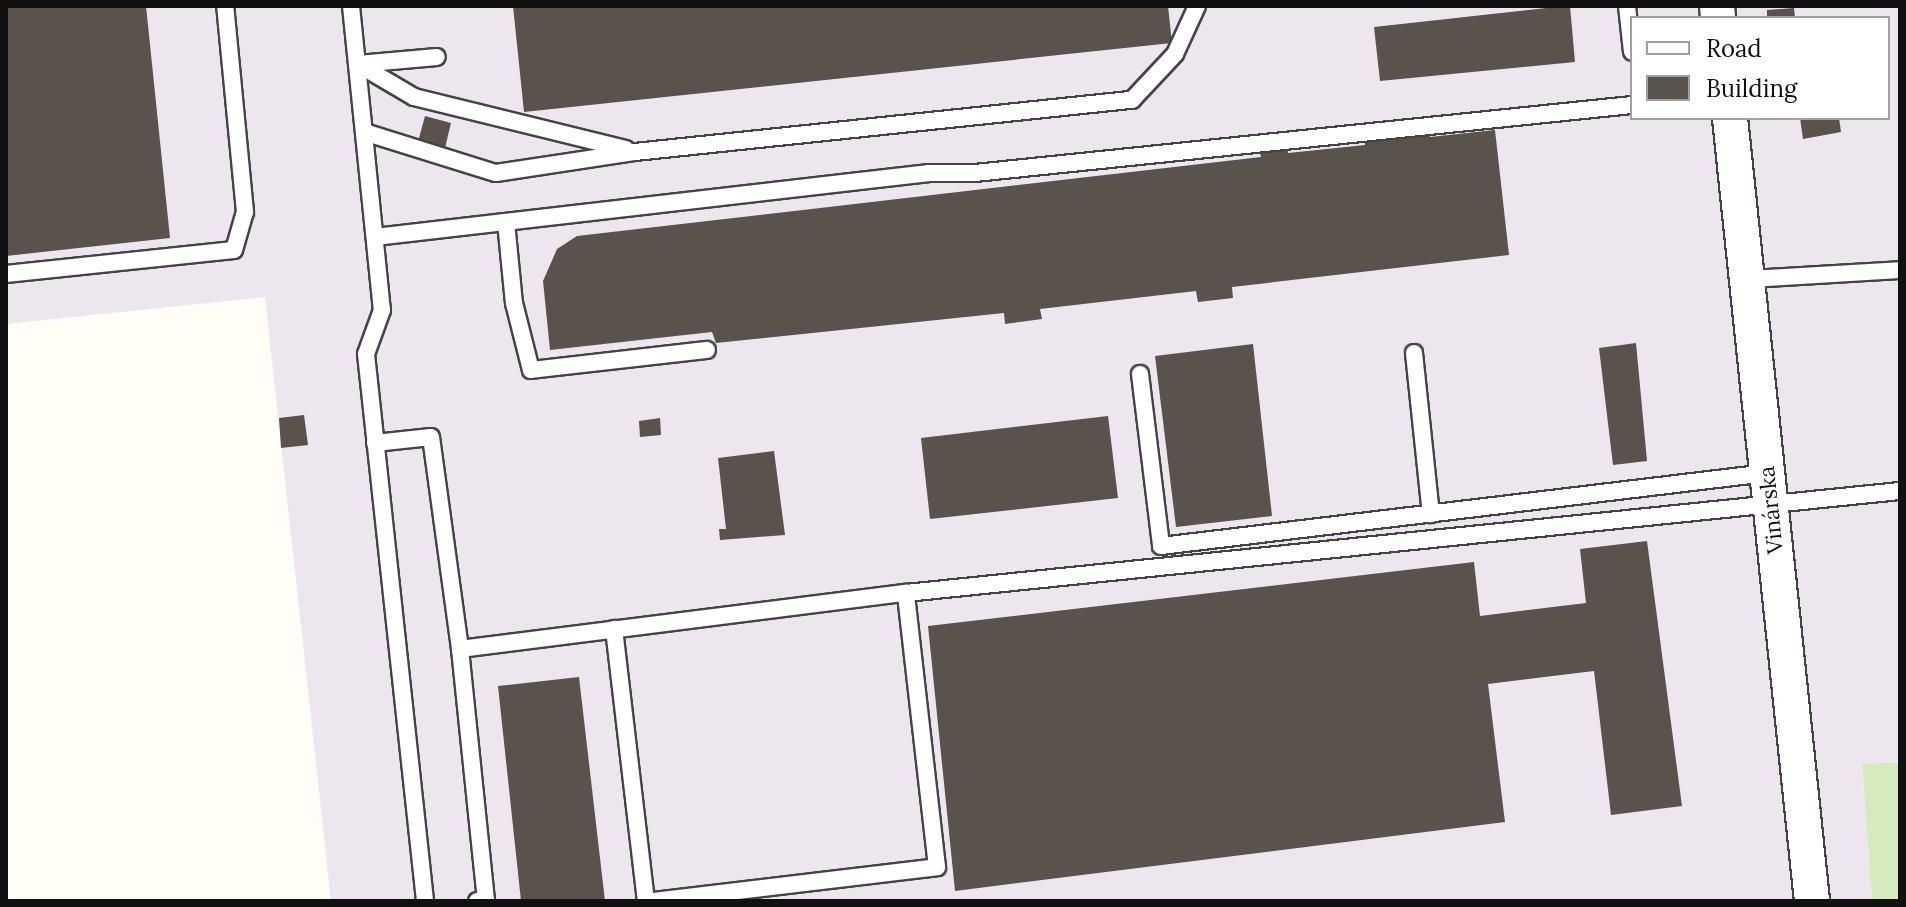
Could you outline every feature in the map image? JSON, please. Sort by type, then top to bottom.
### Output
[{"type":"street","name":"Vinárska","points":[[1730,120],[1750,279],[1812,901]]},
{"type":"lane","points":[[6,274],[234,250],[245,212],[225,6]]},
{"type":"lane","points":[[351,6],[382,310],[366,354],[425,901]]},
{"type":"lane","points":[[364,132],[496,173],[635,152],[1132,100],[1175,54],[1197,6]]},
{"type":"lane","points":[[1627,6],[1630,34]]},
{"type":"lane","points":[[358,64],[437,57]]},
{"type":"lane","points":[[358,64],[414,97],[635,152]]},
{"type":"lane","points":[[375,237],[929,173],[975,173],[1630,105]]},
{"type":"lane","points":[[506,222],[514,303],[531,370],[707,350]]},
{"type":"lane","points":[[1750,279],[1900,270]]},
{"type":"lane","points":[[1414,353],[1431,514]]},
{"type":"lane","points":[[1140,374],[1161,546],[1431,514],[1769,488],[1900,491]]},
{"type":"lane","points":[[375,443],[431,437],[460,649],[486,900],[477,901]]},
{"type":"lane","points":[[460,649],[1769,488]]},
{"type":"lane","points":[[653,901],[937,867],[906,593]]},
{"type":"lane","points":[[614,629],[646,901]]},
{"type":"shaded area","points":[[6,6],[1900,6],[1900,761],[1862,765],[1872,901],[331,901],[265,297],[6,324]]},
{"type":"green space","points":[[1900,762],[1900,901],[1872,901],[1862,764]]},
{"type":"building","points":[[6,6],[146,6],[170,238],[6,256]]},
{"type":"building","points":[[513,6],[1168,6],[1172,43],[524,112]]},
{"type":"building","points":[[1570,6],[1575,62],[1380,81],[1374,27]]},
{"type":"building","points":[[1794,8],[1795,16],[1767,16],[1767,10]]},
{"type":"building","points":[[425,116],[451,123],[445,148],[418,142]]},
{"type":"building","points":[[1800,120],[1839,120],[1841,132],[1803,139]]},
{"type":"building","points":[[1429,127],[1430,137],[1495,130],[1509,255],[1232,287],[1233,298],[1198,302],[1196,291],[1040,309],[1042,319],[1005,324],[1004,313],[716,343],[712,332],[550,350],[543,281],[557,249],[577,236],[1261,157],[1259,146],[1287,143],[1288,153],[1365,145],[1364,134]]},
{"type":"building","points":[[1636,343],[1647,461],[1613,465],[1599,348]]},
{"type":"building","points":[[1253,344],[1272,516],[1176,527],[1155,356]]},
{"type":"building","points":[[304,415],[308,445],[281,448],[279,418]]},
{"type":"building","points":[[1108,416],[1118,498],[930,519],[921,438]]},
{"type":"building","points":[[660,418],[661,435],[640,437],[639,421]]},
{"type":"building","points":[[774,451],[785,535],[720,540],[719,529],[726,529],[718,458]]},
{"type":"building","points":[[1647,541],[1682,806],[1611,815],[1594,671],[1488,684],[1505,822],[955,891],[928,626],[1474,562],[1480,616],[1586,603],[1580,549]]},
{"type":"building","points":[[579,677],[605,901],[521,901],[498,686]]}]
